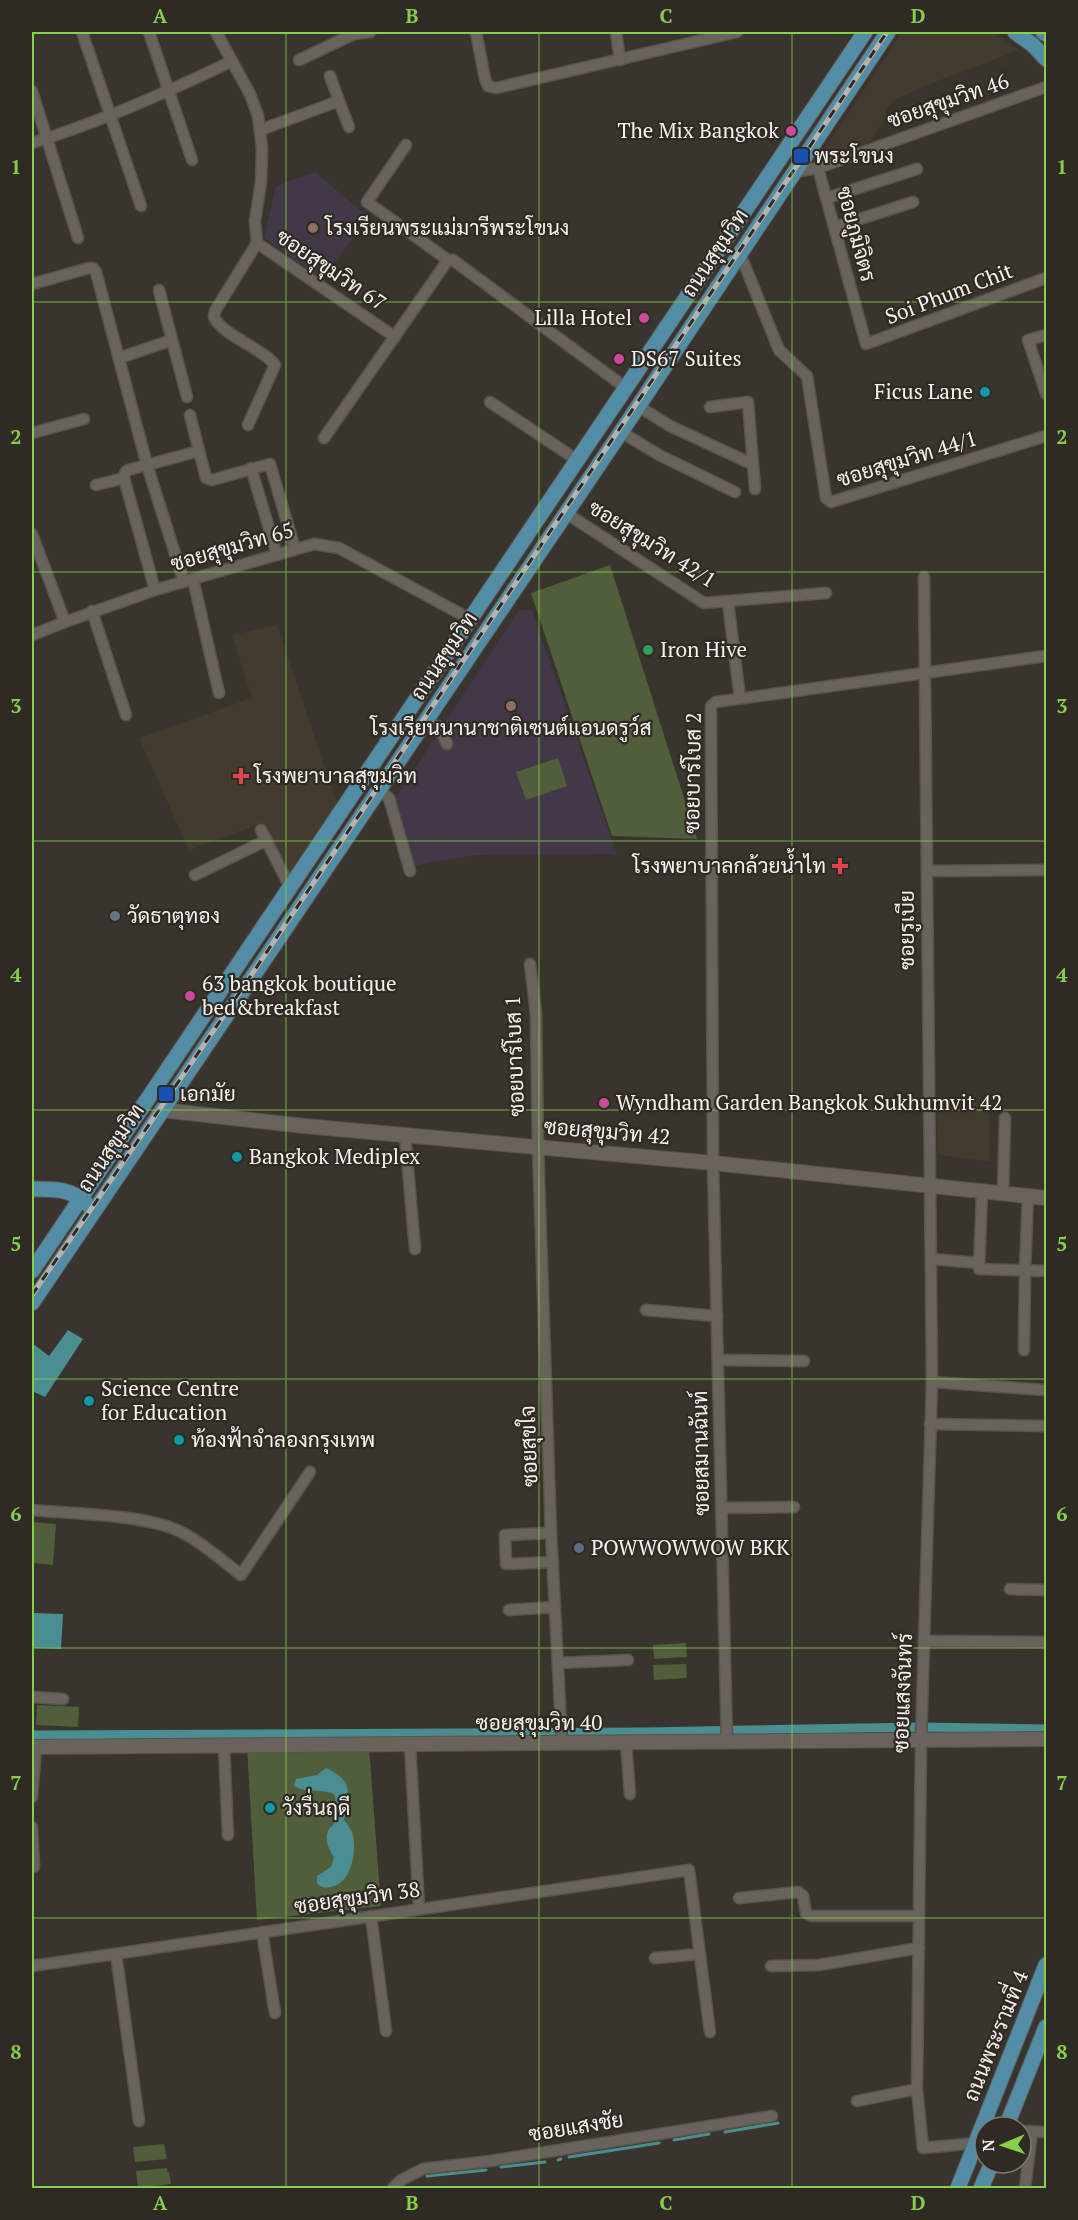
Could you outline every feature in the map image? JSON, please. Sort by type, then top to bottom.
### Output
[{"type":"main road","name":"ถนนสุขุมวิท","points":[[32,1271],[865,32]]},
{"type":"main road","name":"ถนนสุขุมวิท","points":[[32,1303],[621,432],[888,32]]},
{"type":"main road","points":[[1022,33],[1047,58]]},
{"type":"main road","points":[[626,388],[638,406]]},
{"type":"main road","points":[[333,824],[349,835]]},
{"type":"main road","points":[[147,1100],[162,1110]]},
{"type":"main road","points":[[32,1189],[61,1190],[81,1198],[94,1211]]},
{"type":"main road","name":"ถนนพระรามที่ 4","points":[[991,2115],[1047,1965]]},
{"type":"main road","name":"ถนนพระรามที่ 4","points":[[1011,2115],[1047,2027]]},
{"type":"main road","name":"ถนนพระรามที่ 4","points":[[958,2188],[973,2157]]},
{"type":"street","points":[[82,32],[141,206]]},
{"type":"street","points":[[148,32],[192,160]]},
{"type":"street","points":[[218,32],[230,62],[250,94],[258,116],[262,148],[261,182],[255,220],[257,243]]},
{"type":"street","points":[[299,60],[352,33],[370,32]]},
{"type":"street","points":[[476,32],[484,79],[488,86],[496,87],[620,60],[724,33],[737,32]]},
{"type":"street","points":[[616,32],[620,60]]},
{"type":"street","points":[[32,143],[111,115],[230,62]]},
{"type":"street","points":[[330,76],[349,127]]},
{"type":"street","name":"ซอยสุขุมวิท 46","points":[[794,172],[818,168],[1047,87]]},
{"type":"street","points":[[32,91],[78,238]]},
{"type":"street","points":[[260,130],[339,102]]},
{"type":"street","points":[[406,145],[367,202],[448,260],[453,260],[626,388]]},
{"type":"street","name":"ซอยภูมิจิตร","points":[[818,168],[866,344]]},
{"type":"street","points":[[827,198],[917,170]]},
{"type":"street","points":[[835,227],[913,202]]},
{"type":"street","name":"ซอยสุขุมวิท 67","points":[[248,425],[275,365],[215,320],[215,311],[223,289],[257,243],[395,337]]},
{"type":"street","name":"ซอยสุขุมวิท 44/1","points":[[738,258],[743,261],[779,350],[807,376],[826,498],[829,501],[843,499],[1047,436]]},
{"type":"street","name":"ซอยสุขุมวิท 67","points":[[324,438],[448,260]]},
{"type":"street","points":[[32,284],[93,268],[147,465],[188,580],[219,693]]},
{"type":"street","name":"Soi Phum Chit","points":[[866,344],[1047,278]]},
{"type":"street","points":[[159,290],[187,397]]},
{"type":"street","points":[[1047,334],[1028,340],[1047,394]]},
{"type":"street","points":[[119,358],[172,340]]},
{"type":"street","points":[[490,402],[577,460]]},
{"type":"street","points":[[710,407],[748,402],[755,489]]},
{"type":"street","points":[[638,406],[670,426],[752,464]]},
{"type":"street","points":[[190,415],[206,478],[212,480],[267,464],[271,466],[295,549]]},
{"type":"street","points":[[32,433],[84,418]]},
{"type":"street","points":[[621,432],[659,455],[735,492]]},
{"type":"street","points":[[155,590],[124,478],[128,470],[199,451]]},
{"type":"street","points":[[251,468],[277,555]]},
{"type":"street","points":[[96,485],[124,478]]},
{"type":"street","name":"ซอยสุขุมวิท 42/1","points":[[566,513],[700,602],[709,604],[826,592]]},
{"type":"street","points":[[33,540],[65,622]]},
{"type":"street","name":"ซอยสุขุมวิท 65","points":[[32,635],[92,611],[155,590],[314,544],[339,548],[470,619]]},
{"type":"street","name":"ซอยรูเบีย","points":[[924,577],[923,672],[931,1187]]},
{"type":"street","points":[[728,602],[740,698]]},
{"type":"street","points":[[92,611],[126,715]]},
{"type":"street","name":"ซอยบาร์โบส 2","points":[[713,1163],[711,706],[716,702],[740,698],[1047,656]]},
{"type":"street","points":[[438,726],[447,744]]},
{"type":"street","points":[[379,790],[389,798],[410,871]]},
{"type":"street","points":[[261,830],[290,887]]},
{"type":"street","points":[[195,875],[267,840]]},
{"type":"street","points":[[927,871],[1047,870]]},
{"type":"street","name":"ซอยบาร์โบส 1","points":[[530,964],[536,1014],[538,1147]]},
{"type":"street","name":"ซอยสุขุมวิท 42","points":[[162,1110],[1047,1198]]},
{"type":"street","points":[[1003,1194],[1005,1118]]},
{"type":"street","points":[[405,1135],[415,1250]]},
{"type":"street","name":"ซอยสุขใจ","points":[[538,1147],[551,1533],[562,1736]]},
{"type":"street","name":"ซอยสมานฉันท์","points":[[713,1163],[727,1740]]},
{"type":"street","name":"ซอยแสงจันทร์","points":[[931,1187],[932,1382],[921,1741],[917,2090],[923,2148],[973,2142]]},
{"type":"street","points":[[982,1192],[979,1269],[1047,1271]]},
{"type":"street","points":[[1024,1350],[1028,1197]]},
{"type":"street","points":[[931,1259],[979,1263]]},
{"type":"street","points":[[646,1310],[717,1316]]},
{"type":"street","points":[[718,1360],[804,1362]]},
{"type":"street","points":[[932,1382],[1047,1390]]},
{"type":"street","points":[[930,1424],[1047,1426]]},
{"type":"street","points":[[32,1510],[142,1521],[165,1526],[185,1534],[241,1575],[310,1472]]},
{"type":"street","points":[[722,1508],[794,1507]]},
{"type":"street","points":[[551,1533],[505,1535],[506,1564],[553,1562]]},
{"type":"street","points":[[1010,1589],[1047,1590]]},
{"type":"street","points":[[509,1610],[555,1608]]},
{"type":"street","points":[[924,1641],[1047,1642]]},
{"type":"street","points":[[558,1663],[628,1660]]},
{"type":"street","points":[[32,1697],[63,1699]]},
{"type":"street","name":"ซอยสุขุมวิท 40","points":[[34,1747],[410,1744],[562,1736],[626,1743],[727,1740],[1047,1739]]},
{"type":"street","points":[[626,1743],[630,1794]]},
{"type":"street","points":[[410,1744],[419,1909]]},
{"type":"street","points":[[224,1745],[228,1835]]},
{"type":"street","points":[[32,1797],[34,1747]]},
{"type":"street","points":[[32,1827],[34,1867]]},
{"type":"street","name":"ซอยสุขุมวิท 38","points":[[32,1966],[689,1870],[700,1954]]},
{"type":"street","points":[[739,1898],[798,1892],[803,1896],[806,1913],[811,1916],[919,1916]]},
{"type":"street","points":[[371,1916],[386,2031]]},
{"type":"street","points":[[262,1932],[275,2013]]},
{"type":"street","points":[[771,1966],[819,1965],[919,1948]]},
{"type":"street","points":[[116,1954],[139,2121]]},
{"type":"street","points":[[655,1958],[700,1954],[710,2032]]},
{"type":"street","points":[[857,2101],[917,2090]]},
{"type":"street","name":"ซอยแสงชัย","points":[[393,2188],[401,2180],[423,2169],[490,2161],[772,2116]]},
{"type":"shaded area","points":[[902,32],[993,32],[1019,50],[893,100],[886,109],[886,117],[870,142],[822,158],[820,155]]},
{"type":"shaded area","name":"โรงเรียนพระแม่มารีพระโขนง","points":[[315,172],[368,217],[323,279],[264,238],[276,186]]},
{"type":"shaded area","name":"โรงเรียนนานาชาติเซนต์แอนดรูว์ส","points":[[519,610],[532,610],[617,854],[474,855],[414,866],[393,802]]},
{"type":"shaded area","name":"โรงพยาบาลสุขุมวิท","points":[[277,625],[340,813],[289,875],[262,823],[189,850],[139,738],[252,698],[232,635]]},
{"type":"shaded area","points":[[936,1096],[989,1105],[990,1162],[937,1154]]},
{"type":"green space","points":[[610,565],[697,839],[612,836],[531,593]]},
{"type":"green space","points":[[558,758],[567,786],[526,800],[516,772]]},
{"type":"green space","points":[[32,1522],[56,1524],[53,1565],[32,1563]]},
{"type":"green space","points":[[686,1643],[687,1657],[654,1659],[653,1645]]},
{"type":"green space","points":[[686,1664],[687,1678],[654,1680],[653,1665]]},
{"type":"green space","points":[[37,1705],[79,1707],[78,1727],[36,1725]]},
{"type":"green space","points":[[369,1747],[381,1906],[257,1920],[247,1748]]},
{"type":"green space","points":[[164,2144],[167,2159],[135,2162],[133,2147]]},
{"type":"green space","points":[[167,2168],[171,2184],[138,2188],[136,2171]]},
{"type":"water","points":[[68,1330],[83,1339],[45,1397],[32,1391],[32,1343],[49,1356]]},
{"type":"water","points":[[32,1613],[63,1614],[61,1649],[32,1648]]},
{"type":"water","points":[[326,1768],[346,1783],[348,1802],[344,1820],[352,1832],[354,1848],[351,1865],[343,1880],[337,1885],[322,1887],[317,1883],[317,1876],[331,1867],[334,1857],[328,1847],[327,1836],[336,1819],[335,1797],[329,1792],[304,1790],[294,1786],[296,1779],[317,1775]]},
{"type":"waterway","points":[[32,1735],[645,1732],[920,1727],[1046,1729]]},
{"type":"waterway","points":[[725,2132],[778,2123]]},
{"type":"waterway","points":[[674,2140],[709,2134]]},
{"type":"waterway","points":[[569,2157],[659,2143]]},
{"type":"waterway","points":[[501,2167],[545,2162]]},
{"type":"waterway","points":[[427,2176],[486,2170]]},
{"type":"railway","points":[[32,1295],[229,1008],[887,32]]},
{"type":"place","name":"The Mix Bangkok","points":[[791,131]]},
{"type":"place","name":"พระโขนง","points":[[801,156]]},
{"type":"place","name":"โรงเรียนพระแม่มารีพระโขนง","points":[[313,228]]},
{"type":"place","name":"Lilla Hotel","points":[[644,318]]},
{"type":"place","name":"DS67 Suites","points":[[619,359]]},
{"type":"place","name":"Ficus Lane","points":[[985,392]]},
{"type":"place","name":"Iron Hive","points":[[648,650]]},
{"type":"place","name":"โรงเรียนนานาชาติเซนต์แอนดรูว์ส","points":[[511,706]]},
{"type":"place","name":"โรงพยาบาลสุขุมวิท","points":[[241,776]]},
{"type":"place","name":"โรงพยาบาลกล้วยน้ำไท","points":[[840,866]]},
{"type":"place","name":"วัดธาตุทอง","points":[[115,916]]},
{"type":"place","name":"63 bangkok boutique bed&breakfast","points":[[190,996]]},
{"type":"place","name":"เอกมัย","points":[[166,1094]]},
{"type":"place","name":"Wyndham Garden Bangkok Sukhumvit 42","points":[[604,1103]]},
{"type":"place","name":"Bangkok Mediplex","points":[[237,1157]]},
{"type":"place","name":"Science Centre for Education","points":[[89,1401]]},
{"type":"place","name":"ท้องฟ้าจำลองกรุงเทพ","points":[[179,1440]]},
{"type":"place","name":"POWWOWWOW BKK","points":[[579,1548]]},
{"type":"place","name":"วังรื่นฤดี","points":[[270,1808]]}]
